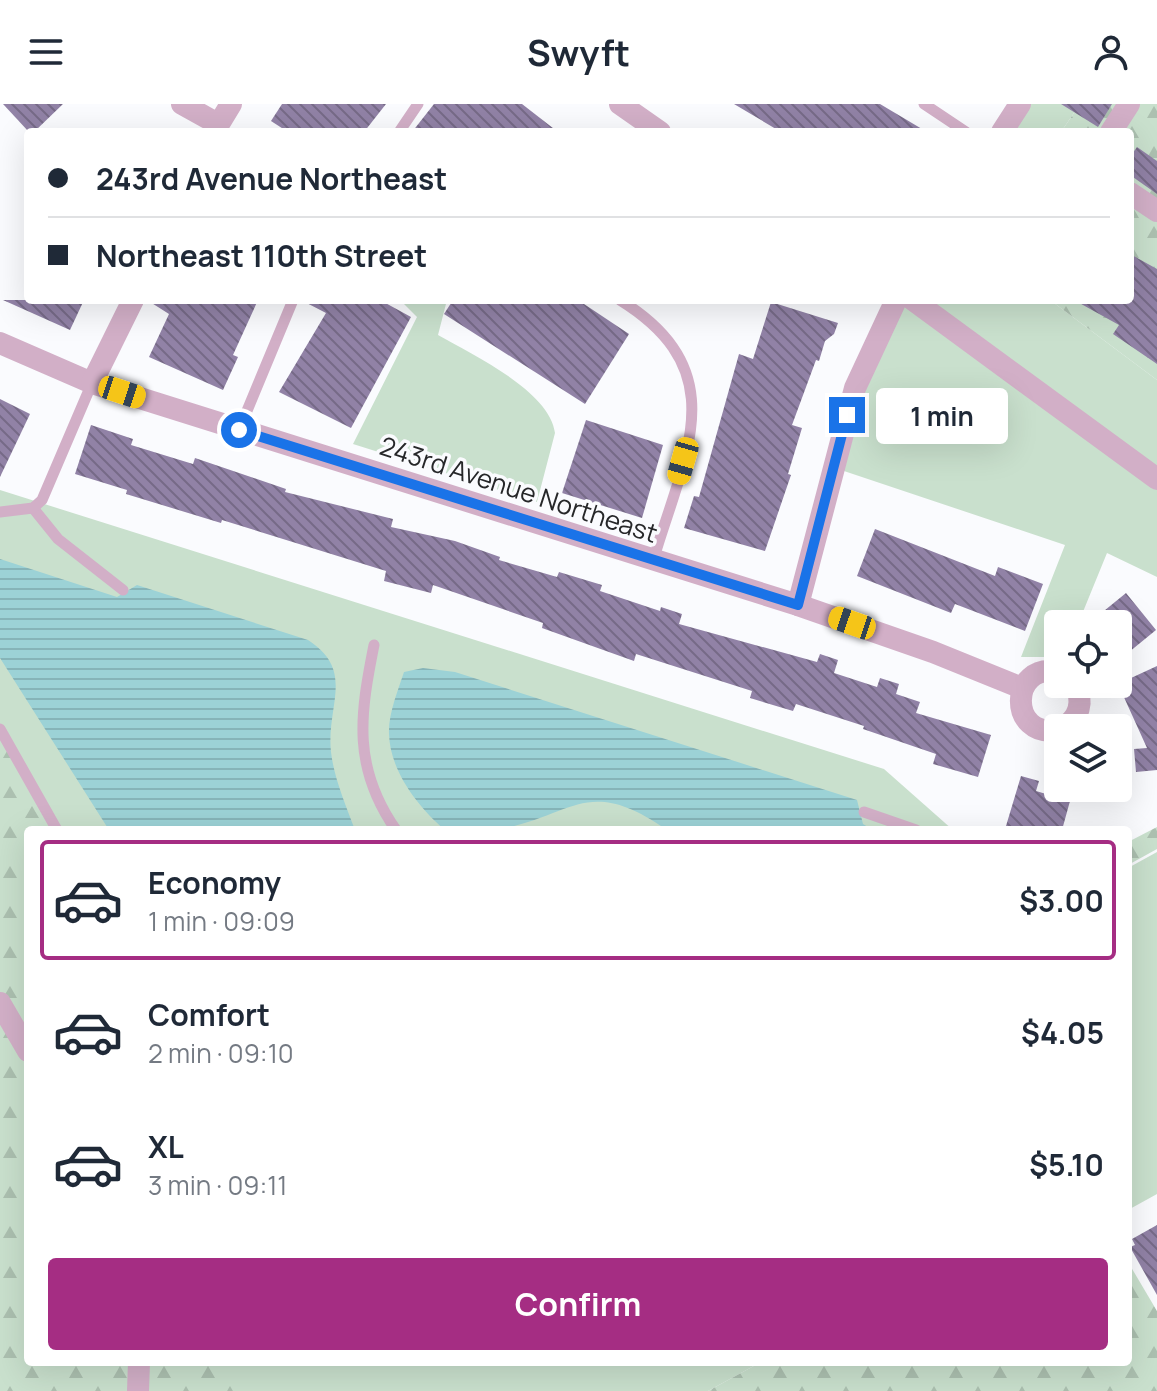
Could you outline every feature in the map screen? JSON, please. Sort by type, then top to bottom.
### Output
[{"type":"street","points":[[182,104],[220,128]]},
{"type":"street","points":[[222,128],[231,104]]},
{"type":"street","points":[[620,104],[654,128]]},
{"type":"street","points":[[1005,128],[1020,104]]},
{"type":"street","points":[[1114,128],[1129,104]]},
{"type":"street","points":[[1134,196],[1157,211]]},
{"type":"street","points":[[92,383],[131,304]]},
{"type":"street","points":[[798,605],[855,388],[894,304]]},
{"type":"street","points":[[918,304],[1157,479]]},
{"type":"street","name":"243rd Avenue Northeast","points":[[0,343],[92,383],[798,605],[933,652],[1022,688]]},
{"type":"street","points":[[1044,670],[1033,674],[1022,688],[1019,700],[1024,718],[1044,730]]},
{"type":"street","points":[[0,1003],[24,1044]]},
{"type":"street","points":[[138,1391],[139,1366]]},
{"type":"lane","points":[[402,128],[418,104]]},
{"type":"lane","points":[[924,104],[960,128]]},
{"type":"lane","points":[[239,430],[291,304]]},
{"type":"lane","points":[[626,304],[658,326],[676,348],[687,369],[693,396],[693,424],[653,561]]},
{"type":"lane","points":[[0,512],[33,508],[49,489],[92,383]]},
{"type":"lane","points":[[33,508],[58,539],[123,590]]},
{"type":"lane","points":[[374,645],[361,716],[361,740],[377,798],[394,826]]},
{"type":"lane","points":[[0,729],[55,826]]},
{"type":"lane","points":[[864,812],[904,826]]},
{"type":"green space","points":[[1020,104],[1080,104],[1064,128],[1005,128]]},
{"type":"green space","points":[[1080,104],[1157,104],[1157,380],[1055,304],[1134,304],[1134,128],[1064,128]]},
{"type":"green space","points":[[404,304],[446,304],[438,335],[508,376],[540,403],[550,418],[555,433],[537,502],[353,444],[417,317]]},
{"type":"green space","points":[[903,304],[1055,304],[1157,380],[1157,577],[1107,553],[1084,610],[1044,610],[1044,657],[1021,657],[1065,545],[832,467]]},
{"type":"green space","points":[[0,490],[884,769],[948,826],[55,826],[0,729]]},
{"type":"green space","points":[[0,729],[55,826],[24,826],[24,1366],[223,1366],[238,1391],[0,1391]]},
{"type":"green space","points":[[1157,827],[1157,849],[1132,863],[1132,840]]},
{"type":"green space","points":[[1157,852],[1157,1194],[1132,1208],[1132,866]]},
{"type":"green space","points":[[0,1191],[24,1338],[24,1366],[754,1366],[708,1391],[0,1391]]},
{"type":"green space","points":[[1132,1269],[1157,1311],[1157,1391],[708,1391],[754,1366],[1132,1366]]},
{"type":"water","points":[[0,559],[117,597],[137,585],[308,640],[323,652],[335,677],[331,752],[354,826],[106,826],[0,658]]},
{"type":"water","points":[[423,668],[455,672],[857,800],[863,824],[866,826],[660,826],[616,804],[597,802],[579,804],[512,826],[441,826],[407,787],[394,761],[389,734],[390,719],[404,672]]},
{"type":"building","points":[[3,104],[63,104],[38,128],[25,128]]},
{"type":"building","points":[[282,104],[386,104],[367,128],[282,128],[271,121]]},
{"type":"building","points":[[434,104],[522,104],[553,128],[415,128]]},
{"type":"building","points":[[734,104],[880,104],[920,128],[774,128]]},
{"type":"building","points":[[1061,104],[1112,104],[1098,127]]},
{"type":"building","points":[[1137,147],[1157,161],[1157,194],[1134,178],[1134,151]]},
{"type":"building","points":[[1134,256],[1157,269],[1157,364],[1113,334],[1119,325],[1081,304],[1134,304]]},
{"type":"building","points":[[3,300],[24,300],[24,304],[82,304],[70,330]]},
{"type":"building","points":[[153,304],[256,304],[233,355],[238,357],[223,390],[149,357],[169,314]]},
{"type":"building","points":[[309,304],[387,304],[411,317],[351,428],[279,392],[326,313]]},
{"type":"building","points":[[450,304],[584,304],[629,334],[585,404],[444,314]]},
{"type":"building","points":[[770,304],[838,323],[834,334],[825,341],[819,361],[816,360],[792,425],[802,428],[788,474],[791,475],[765,551],[684,528],[694,496],[699,497],[739,354],[753,359]]},
{"type":"building","points":[[0,399],[30,414],[0,477]]},
{"type":"building","points":[[586,420],[663,445],[642,518],[562,493]]},
{"type":"building","points":[[91,425],[133,439],[131,445],[193,464],[195,458],[286,489],[285,492],[393,519],[391,527],[455,541],[500,557],[499,560],[557,577],[559,572],[602,585],[600,591],[660,611],[661,607],[682,614],[679,624],[817,662],[820,654],[838,660],[834,673],[877,687],[880,678],[899,684],[896,694],[920,702],[916,713],[991,735],[978,777],[933,764],[936,754],[863,729],[864,726],[796,704],[793,711],[750,698],[752,691],[636,654],[634,661],[542,628],[543,623],[433,585],[431,593],[384,581],[386,571],[126,494],[127,490],[75,474]]},
{"type":"building","points":[[875,529],[995,576],[998,567],[1043,584],[1025,631],[955,604],[951,613],[857,576]]},
{"type":"building","points":[[1126,593],[1156,630],[1132,650],[1132,610],[1105,610]]},
{"type":"building","points":[[1157,666],[1157,770],[1136,772],[1134,749],[1147,748],[1124,698],[1132,698],[1132,678]]},
{"type":"building","points":[[1021,776],[1039,781],[1036,791],[1044,793],[1044,802],[1070,802],[1063,826],[1006,826]]},
{"type":"building","points":[[1157,1225],[1157,1295],[1132,1251],[1135,1245],[1132,1239]]},
{"type":"route","points":[[239,430],[798,605],[847,415]]}]
